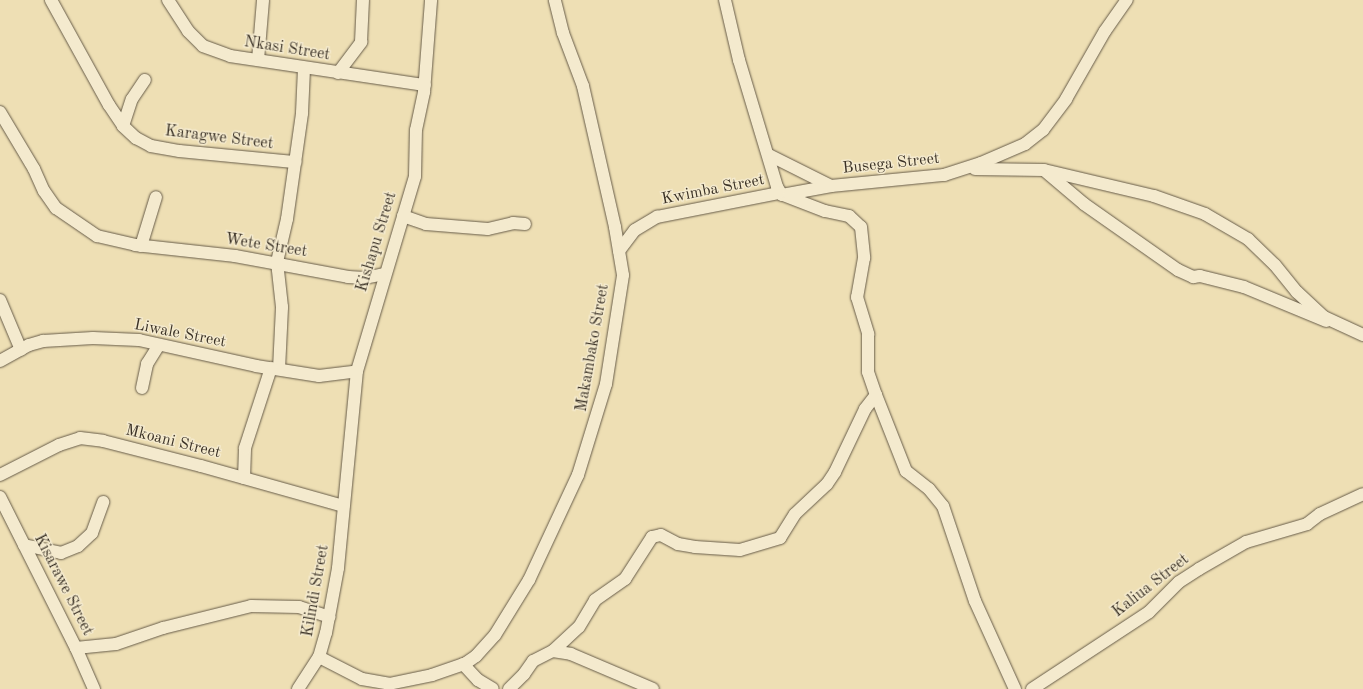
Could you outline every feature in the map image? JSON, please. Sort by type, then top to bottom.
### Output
[{"type":"street","name":"Karagwe Street","points":[[51,0],[123,126],[136,138],[151,146],[180,151],[295,162]]},
{"type":"street","name":"Nkasi Street","points":[[168,0],[188,31],[203,46],[230,56],[304,69],[425,85]]},
{"type":"street","points":[[258,60],[264,0]]},
{"type":"street","points":[[338,73],[361,42],[363,0]]},
{"type":"street","name":"Kishapu Street","points":[[344,493],[357,371],[384,274],[415,176],[416,130],[425,85],[431,0]]},
{"type":"street","name":"Makambako Street","points":[[319,657],[362,679],[389,684],[432,675],[463,664],[476,656],[495,635],[529,580],[578,475],[598,415],[610,362],[623,275],[583,86],[563,33],[555,0]]},
{"type":"street","points":[[725,0],[739,60],[780,194],[825,211],[848,216],[861,227],[864,258],[857,297],[868,334],[868,372],[906,471],[929,489],[943,506],[975,601],[1015,689]]},
{"type":"street","name":"Busega Street","points":[[780,194],[831,186],[936,176],[964,169],[1021,146],[1042,130],[1066,99],[1105,31],[1127,0]]},
{"type":"street","points":[[244,478],[245,448],[275,369],[282,307],[278,262],[287,219],[302,113],[304,69]]},
{"type":"street","points":[[123,126],[132,98],[145,80]]},
{"type":"street","name":"Wete Street","points":[[0,112],[34,169],[44,192],[56,208],[97,236],[141,246],[278,262],[348,277],[365,278],[384,274]]},
{"type":"street","points":[[769,155],[831,186]]},
{"type":"street","points":[[964,169],[1044,170],[1154,196],[1205,214],[1248,239],[1275,265],[1297,292],[1324,317],[1363,335]]},
{"type":"street","points":[[1044,170],[1079,200],[1178,270],[1193,277],[1200,276],[1244,287],[1288,307],[1363,335]]},
{"type":"street","name":"Kwimba Street","points":[[619,252],[635,230],[656,217],[780,194]]},
{"type":"street","points":[[141,246],[156,197]]},
{"type":"street","points":[[403,216],[426,224],[488,229],[513,223],[525,224]]},
{"type":"street","points":[[0,300],[20,350]]},
{"type":"street","name":"Liwale Street","points":[[0,361],[20,350],[43,341],[67,338],[139,340],[275,369],[319,376],[357,371]]},
{"type":"street","points":[[142,388],[147,364],[159,345]]},
{"type":"street","points":[[509,689],[524,674],[533,661],[553,651],[579,627],[595,600],[625,579],[652,537],[661,535],[678,544],[695,547],[740,550],[780,538],[795,514],[822,489],[835,472],[865,408],[876,395]]},
{"type":"street","name":"Mkoani Street","points":[[0,475],[59,445],[80,438],[114,444],[343,506]]},
{"type":"street","name":"Kilindi Street","points":[[298,689],[319,657],[329,617],[338,568],[344,493]]},
{"type":"street","name":"Kaliua Street","points":[[1032,689],[1149,612],[1179,582],[1199,569],[1246,542],[1307,524],[1363,494]]},
{"type":"street","name":"Kisarawe Street","points":[[0,497],[76,648],[94,689]]},
{"type":"street","points":[[24,545],[61,553],[78,546],[92,533],[103,502]]},
{"type":"street","points":[[76,648],[116,644],[163,628],[251,606],[299,607],[329,617]]},
{"type":"street","points":[[553,651],[571,654],[653,689]]},
{"type":"street","points":[[463,664],[478,680],[493,689]]}]
